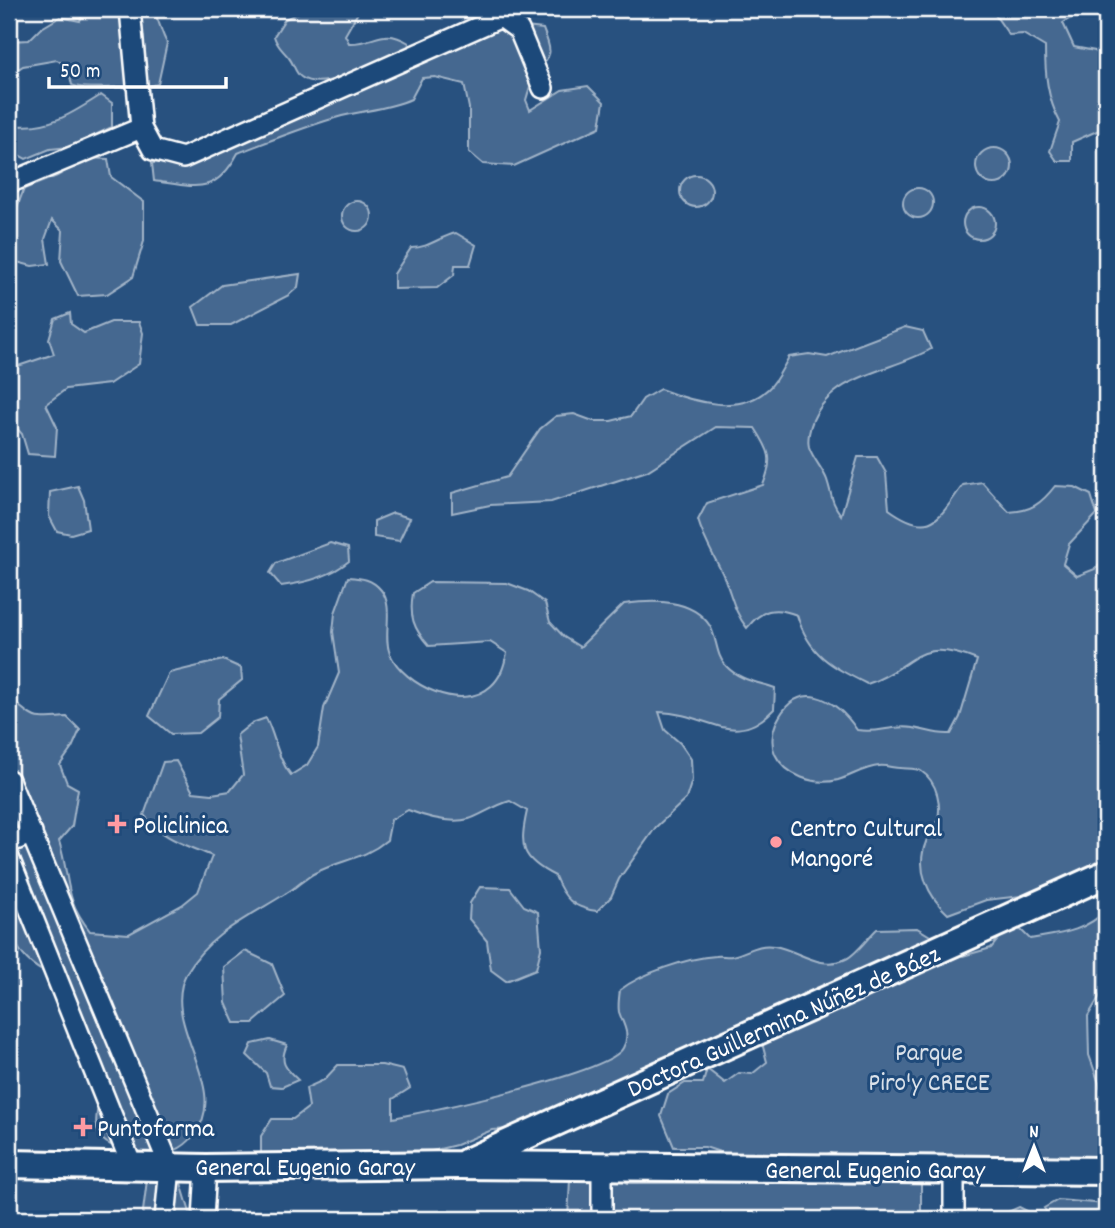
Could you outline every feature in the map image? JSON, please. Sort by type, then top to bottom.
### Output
[{"type":"street","points":[[130,9],[141,128],[153,150],[183,158],[501,17],[519,30],[543,88]]},
{"type":"street","points":[[9,183],[141,128]]},
{"type":"street","points":[[9,780],[170,1167],[165,1219]]},
{"type":"street","points":[[9,843],[32,833]]},
{"type":"street","points":[[9,858],[132,1166]]},
{"type":"street","name":"Doctora Guillermina Núñez de Báez","points":[[460,1166],[1106,874]]},
{"type":"street","name":"General Eugenio Garay","points":[[9,1164],[206,1168],[460,1166],[1106,1171]]},
{"type":"street","points":[[602,1167],[602,1219]]},
{"type":"street","points":[[202,1219],[206,1168]]},
{"type":"street","points":[[954,1169],[954,1219]]},
{"type":"green space","points":[[84,9],[152,9],[167,43],[158,84],[114,88],[78,87],[72,85],[68,67],[57,60],[23,66],[9,75],[9,41],[29,40],[40,29],[60,17],[80,21]]},
{"type":"green space","points":[[306,9],[360,9],[345,35],[349,43],[392,36],[409,43],[407,53],[338,79],[323,82],[301,77],[278,46],[274,36],[285,19]]},
{"type":"green space","points":[[991,9],[1084,9],[1063,23],[1074,47],[1095,51],[1106,61],[1106,127],[1072,142],[1072,161],[1057,161],[1050,151],[1060,122],[1048,85],[1045,47],[1023,34],[1009,35]]},
{"type":"green space","points":[[507,25],[543,29],[547,40],[548,57],[533,79],[526,100],[530,110],[562,90],[588,86],[604,102],[600,127],[514,166],[483,164],[469,152],[469,108],[464,84],[435,77],[422,78],[411,99],[329,120],[238,153],[230,167],[212,182],[193,186],[154,181],[152,163],[178,162]]},
{"type":"green space","points":[[101,95],[112,103],[112,127],[70,147],[50,149],[26,159],[9,150],[9,102],[14,125],[26,126],[60,119]]},
{"type":"green space","points":[[994,148],[1007,153],[1012,166],[1007,179],[994,184],[981,179],[976,166],[981,153]]},
{"type":"green space","points":[[88,158],[108,159],[111,177],[144,202],[144,241],[133,277],[107,294],[78,296],[61,261],[63,231],[52,220],[45,239],[49,264],[32,266],[9,260],[9,201],[16,210],[24,189],[57,176]]},
{"type":"green space","points":[[696,175],[707,180],[712,191],[707,202],[696,207],[685,202],[680,191],[685,180]]},
{"type":"green space","points":[[918,188],[929,192],[933,203],[929,214],[918,218],[907,214],[903,203],[907,192]]},
{"type":"green space","points":[[357,201],[367,206],[372,216],[367,226],[357,231],[347,226],[342,216],[347,206]]},
{"type":"green space","points":[[979,207],[990,212],[995,223],[990,234],[979,239],[968,234],[963,223],[968,212]]},
{"type":"green space","points":[[456,233],[476,245],[470,265],[455,265],[454,275],[437,288],[394,289],[394,274],[411,248]]},
{"type":"green space","points":[[300,274],[298,287],[289,295],[231,325],[200,325],[193,307],[222,285]]},
{"type":"green space","points":[[70,313],[71,324],[84,333],[111,322],[139,322],[143,333],[139,364],[109,384],[66,389],[46,404],[57,427],[55,456],[28,454],[22,434],[13,424],[9,427],[9,369],[54,354],[49,339],[55,319]]},
{"type":"green space","points":[[905,327],[923,331],[931,349],[849,383],[822,404],[812,423],[809,447],[825,476],[833,502],[841,515],[858,457],[877,457],[886,473],[889,509],[915,523],[933,521],[963,485],[982,482],[1009,512],[1035,505],[1055,486],[1075,487],[1091,495],[1097,514],[1069,544],[1063,564],[1077,576],[1095,569],[1106,559],[1106,860],[1089,873],[1031,895],[986,900],[948,914],[929,890],[923,872],[923,852],[937,824],[939,810],[935,788],[927,776],[916,769],[882,766],[829,782],[802,778],[780,762],[774,750],[773,734],[785,709],[805,696],[828,701],[848,718],[857,730],[906,727],[951,734],[960,717],[977,660],[956,653],[928,652],[867,684],[823,658],[808,640],[797,615],[769,611],[747,628],[736,610],[698,520],[707,503],[763,485],[769,455],[755,428],[716,427],[647,471],[551,502],[490,505],[452,513],[452,493],[507,477],[540,429],[556,416],[574,414],[593,421],[611,421],[631,416],[643,399],[660,389],[715,404],[744,402],[768,389],[789,357],[809,354],[827,357]]},
{"type":"green space","points":[[78,486],[84,500],[88,529],[71,534],[57,531],[49,516],[50,492]]},
{"type":"green space","points":[[393,513],[410,518],[399,541],[374,537],[374,521]]},
{"type":"green space","points":[[330,543],[348,548],[349,561],[326,575],[281,586],[270,573],[276,563]]},
{"type":"green space","points":[[348,577],[374,583],[381,590],[387,604],[390,654],[408,676],[435,692],[465,697],[479,694],[497,679],[507,653],[490,642],[429,646],[414,621],[413,593],[430,582],[507,583],[528,591],[545,603],[550,622],[564,637],[580,647],[624,604],[671,603],[693,610],[710,626],[720,657],[731,671],[742,678],[775,688],[774,709],[760,721],[733,729],[659,712],[665,730],[680,743],[691,759],[692,780],[686,799],[656,827],[619,879],[611,897],[597,911],[582,908],[570,901],[555,876],[535,864],[529,857],[523,843],[527,811],[510,801],[473,818],[462,820],[438,819],[408,810],[391,820],[387,840],[378,847],[311,875],[289,892],[231,927],[196,958],[187,972],[181,992],[181,1013],[201,1076],[205,1096],[204,1116],[194,1135],[185,1145],[174,1150],[148,1153],[115,1147],[97,1131],[99,1089],[96,1076],[59,979],[31,964],[16,944],[12,932],[8,864],[13,828],[9,814],[9,698],[34,717],[67,717],[80,730],[60,765],[67,783],[78,789],[72,826],[59,841],[71,898],[90,931],[129,934],[182,905],[198,892],[212,856],[167,836],[144,815],[163,762],[176,761],[193,792],[212,794],[230,791],[243,775],[237,735],[252,723],[266,718],[283,762],[291,775],[307,765],[318,747],[324,708],[339,673],[333,632],[335,613]]},
{"type":"green space","points":[[223,660],[241,668],[242,680],[219,699],[218,717],[198,733],[171,734],[149,716],[169,673]]},
{"type":"green space","points":[[480,887],[510,888],[524,906],[538,912],[541,949],[536,969],[506,981],[491,970],[487,941],[469,919],[470,903]]},
{"type":"green space","name":"Parque Piro'y CRECE","points":[[1106,910],[1106,986],[1088,1016],[1089,1055],[1106,1103],[1106,1167],[842,1157],[830,1153],[821,1156],[744,1160],[705,1147],[674,1147],[661,1116],[668,1094],[685,1083],[703,1083],[707,1069],[725,1083],[739,1073],[752,1074],[767,1062],[762,1043],[512,1129],[492,1130],[456,1145],[399,1159],[261,1157],[261,1136],[272,1119],[293,1119],[309,1107],[306,1088],[324,1080],[338,1065],[382,1065],[403,1070],[410,1088],[393,1099],[393,1118],[554,1080],[611,1058],[623,1048],[626,1038],[626,1029],[619,1012],[620,990],[652,972],[679,963],[704,957],[732,956],[768,945],[818,961],[836,962],[854,953],[877,929],[917,928],[963,956],[991,948],[1000,937],[1019,928],[1030,939],[1061,933],[1081,928]]},
{"type":"green space","points":[[245,951],[272,964],[285,996],[253,1023],[235,1023],[226,1003],[224,967]]},
{"type":"green space","points":[[270,1040],[287,1045],[285,1064],[298,1080],[282,1087],[270,1086],[266,1073],[247,1055],[252,1044]]},
{"type":"green space","points":[[610,1172],[628,1183],[921,1182],[921,1219],[568,1219],[570,1179]]},
{"type":"green space","points":[[162,1174],[181,1183],[192,1219],[142,1219],[147,1180]]},
{"type":"green space","points":[[1058,1200],[1106,1204],[1106,1219],[1049,1216],[1044,1208]]},
{"type":"green space","points":[[1019,1207],[1027,1211],[1030,1219],[1005,1219],[1008,1212]]},
{"type":"place","name":"Policlinica","points":[[117,824]]},
{"type":"place","name":"Centro Cultural Mangoré","points":[[776,842]]},
{"type":"place","name":"Puntofarma","points":[[83,1127]]}]
